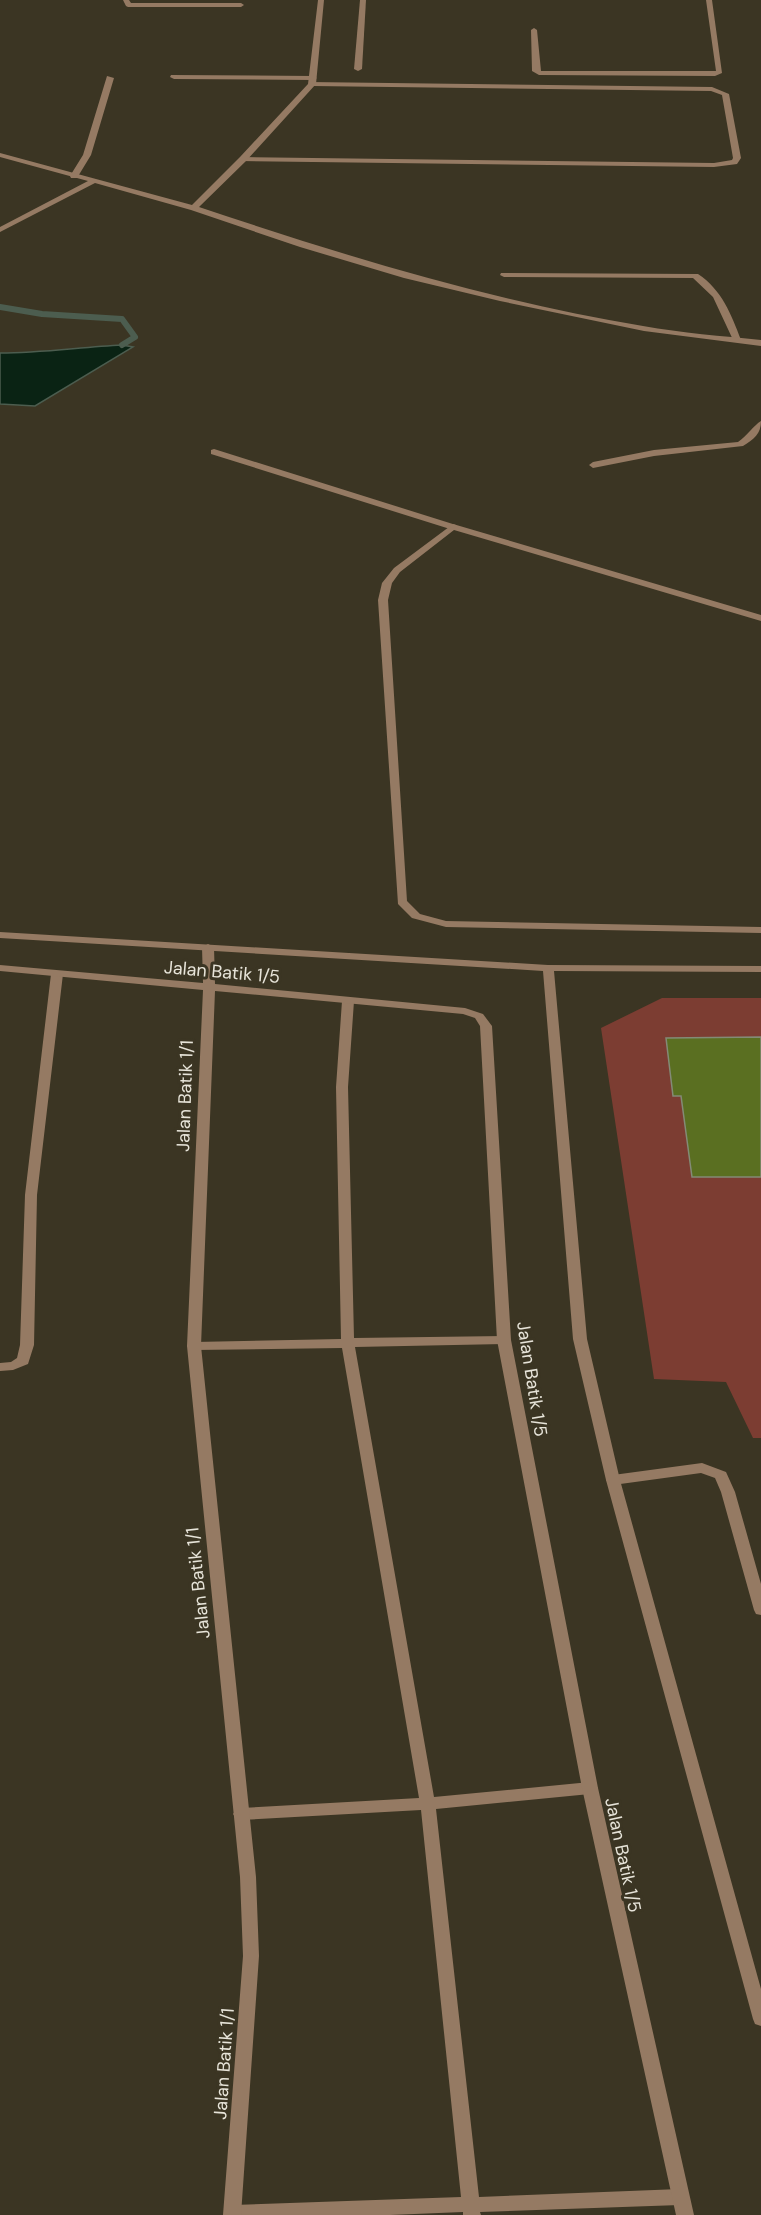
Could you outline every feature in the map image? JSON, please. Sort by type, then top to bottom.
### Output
[{"type":"street","points":[[126,0],[128,5],[240,5]]},
{"type":"street","points":[[194,208],[243,159],[313,81],[321,0]]},
{"type":"street","points":[[358,69],[363,0]]},
{"type":"street","points":[[534,30],[536,71],[539,73],[715,74],[720,72],[709,0]]},
{"type":"street","points":[[174,77],[712,89],[725,94],[738,158],[734,162],[714,165],[243,159]]},
{"type":"street","points":[[74,176],[87,155],[110,78]]},
{"type":"street","points":[[0,155],[194,208],[397,273],[500,299],[644,329],[761,343]]},
{"type":"street","points":[[0,230],[94,181]]},
{"type":"street","points":[[0,217],[15,221]]},
{"type":"street","points":[[504,275],[695,276],[706,282],[720,298],[736,340]]},
{"type":"street","points":[[592,465],[654,453],[740,444],[751,437],[761,424]]},
{"type":"street","points":[[214,452],[453,527],[761,618]]},
{"type":"street","points":[[453,527],[397,570],[387,584],[383,600],[402,902],[416,916],[447,924],[761,930]]},
{"type":"street","points":[[0,935],[548,968],[761,969]]},
{"type":"street","name":"Jalan Batik 1/1","points":[[208,947],[209,989],[194,1346],[248,1877],[251,1956],[232,2214]]},
{"type":"street","name":"Jalan Batik 1/5","points":[[0,968],[465,1011],[479,1016],[486,1026],[504,1340],[590,1788],[685,2215]]},
{"type":"street","points":[[548,968],[580,1339],[614,1480],[761,2019]]},
{"type":"street","points":[[0,1367],[13,1366],[22,1361],[27,1345],[31,1195],[57,974]]},
{"type":"street","points":[[348,1001],[342,1087],[348,1344],[428,1804],[472,2210]]},
{"type":"street","points":[[194,1346],[504,1340]]},
{"type":"street","points":[[614,1480],[702,1468],[721,1475],[728,1492],[761,1610]]},
{"type":"street","points":[[241,1814],[428,1804],[590,1788]]},
{"type":"street","points":[[232,2214],[472,2210],[680,2197]]},
{"type":"shaded area","points":[[122,345],[133,347],[35,406],[0,404],[0,353]]},
{"type":"shaded area","points":[[662,998],[761,998],[761,1438],[753,1438],[726,1382],[654,1379],[601,1028]]},
{"type":"building","points":[[761,1037],[761,1177],[692,1177],[681,1096],[673,1096],[666,1038]]},
{"type":"waterway","points":[[0,307],[42,314],[122,319],[135,337],[122,345]]}]
